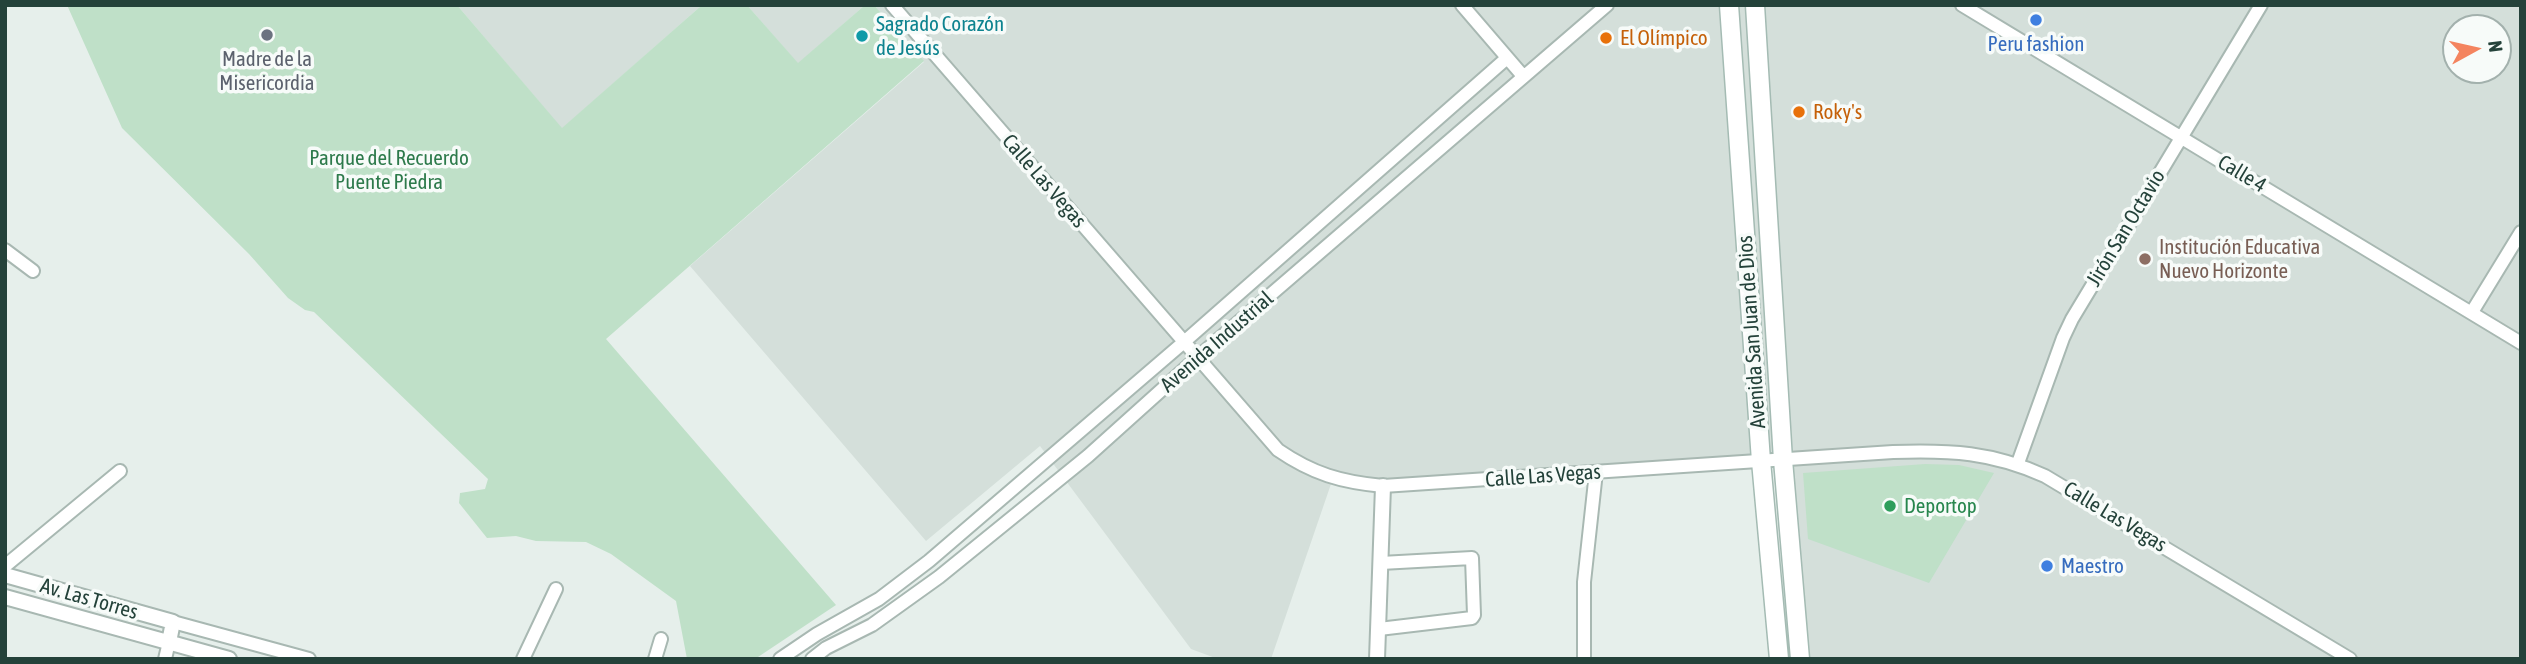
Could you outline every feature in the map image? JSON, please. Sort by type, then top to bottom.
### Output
[{"type":"main road","name":"Avenida San Juan de Dios","points":[[1729,5],[1760,461],[1779,659]]},
{"type":"main road","name":"Avenida San Juan de Dios","points":[[1755,5],[1783,460],[1800,659]]},
{"type":"street","name":"Calle Las Vegas","points":[[891,5],[1278,450],[1298,464],[1322,475],[1348,482],[1383,486],[1946,451],[1984,455],[2018,463],[2045,476],[2350,659]]},
{"type":"street","points":[[1462,5],[1522,76]]},
{"type":"street","name":"Avenida Industrial","points":[[812,659],[826,648],[872,625],[939,577],[1087,456],[1607,5]]},
{"type":"street","name":"Calle 4","points":[[1962,5],[2521,343]]},
{"type":"street","name":"Jirón San Octavio","points":[[2018,463],[2072,319],[2261,5]]},
{"type":"street","points":[[780,659],[817,634],[879,599],[929,561],[1184,342],[1507,58]]},
{"type":"street","points":[[2472,312],[2521,232]]},
{"type":"street","points":[[5,250],[33,271]]},
{"type":"street","points":[[5,566],[120,471]]},
{"type":"street","points":[[1584,659],[1584,590],[1596,472]]},
{"type":"street","points":[[1377,659],[1383,486]]},
{"type":"street","points":[[1379,629],[1472,618],[1474,615],[1472,558],[1381,563]]},
{"type":"street","name":"Av. Las Torres","points":[[5,575],[309,659]]},
{"type":"street","points":[[523,659],[556,589]]},
{"type":"street","name":"Av. Las Torres","points":[[5,597],[229,659]]},
{"type":"street","points":[[165,659],[173,622]]},
{"type":"street","points":[[655,659],[661,639]]},
{"type":"shaded area","points":[[457,5],[702,5],[562,129]]},
{"type":"shaded area","points":[[747,5],[865,5],[798,64]]},
{"type":"shaded area","points":[[874,5],[2521,5],[2521,659],[1791,659],[1773,463],[1389,487],[1332,481],[1271,659],[1218,659],[1191,649],[1040,446],[926,541],[690,266],[924,62]]},
{"type":"green space","name":"Parque del Recuerdo Puente Piedra","points":[[67,5],[457,5],[562,128],[702,5],[747,5],[798,63],[865,5],[874,5],[924,61],[606,339],[836,605],[755,659],[687,659],[676,601],[611,554],[586,542],[536,541],[516,536],[487,538],[459,503],[460,493],[485,489],[488,479],[314,312],[305,310],[288,298],[249,254],[122,128]]},
{"type":"green space","name":"Deportop","points":[[1925,464],[1959,465],[1994,473],[1929,583],[1808,539],[1803,473]]},
{"type":"place","name":"Peru fashion","points":[[2036,20]]},
{"type":"place","name":"Madre de la Misericordia","points":[[267,35]]},
{"type":"place","name":"Sagrado Corazón de Jesús","points":[[862,36]]},
{"type":"place","name":"El Olímpico","points":[[1606,38]]},
{"type":"place","name":"Roky's","points":[[1799,112]]},
{"type":"place","name":"Institución Educativa Nuevo Horizonte","points":[[2145,259]]},
{"type":"place","name":"Deportop","points":[[1890,506]]},
{"type":"place","name":"Maestro","points":[[2047,566]]}]
